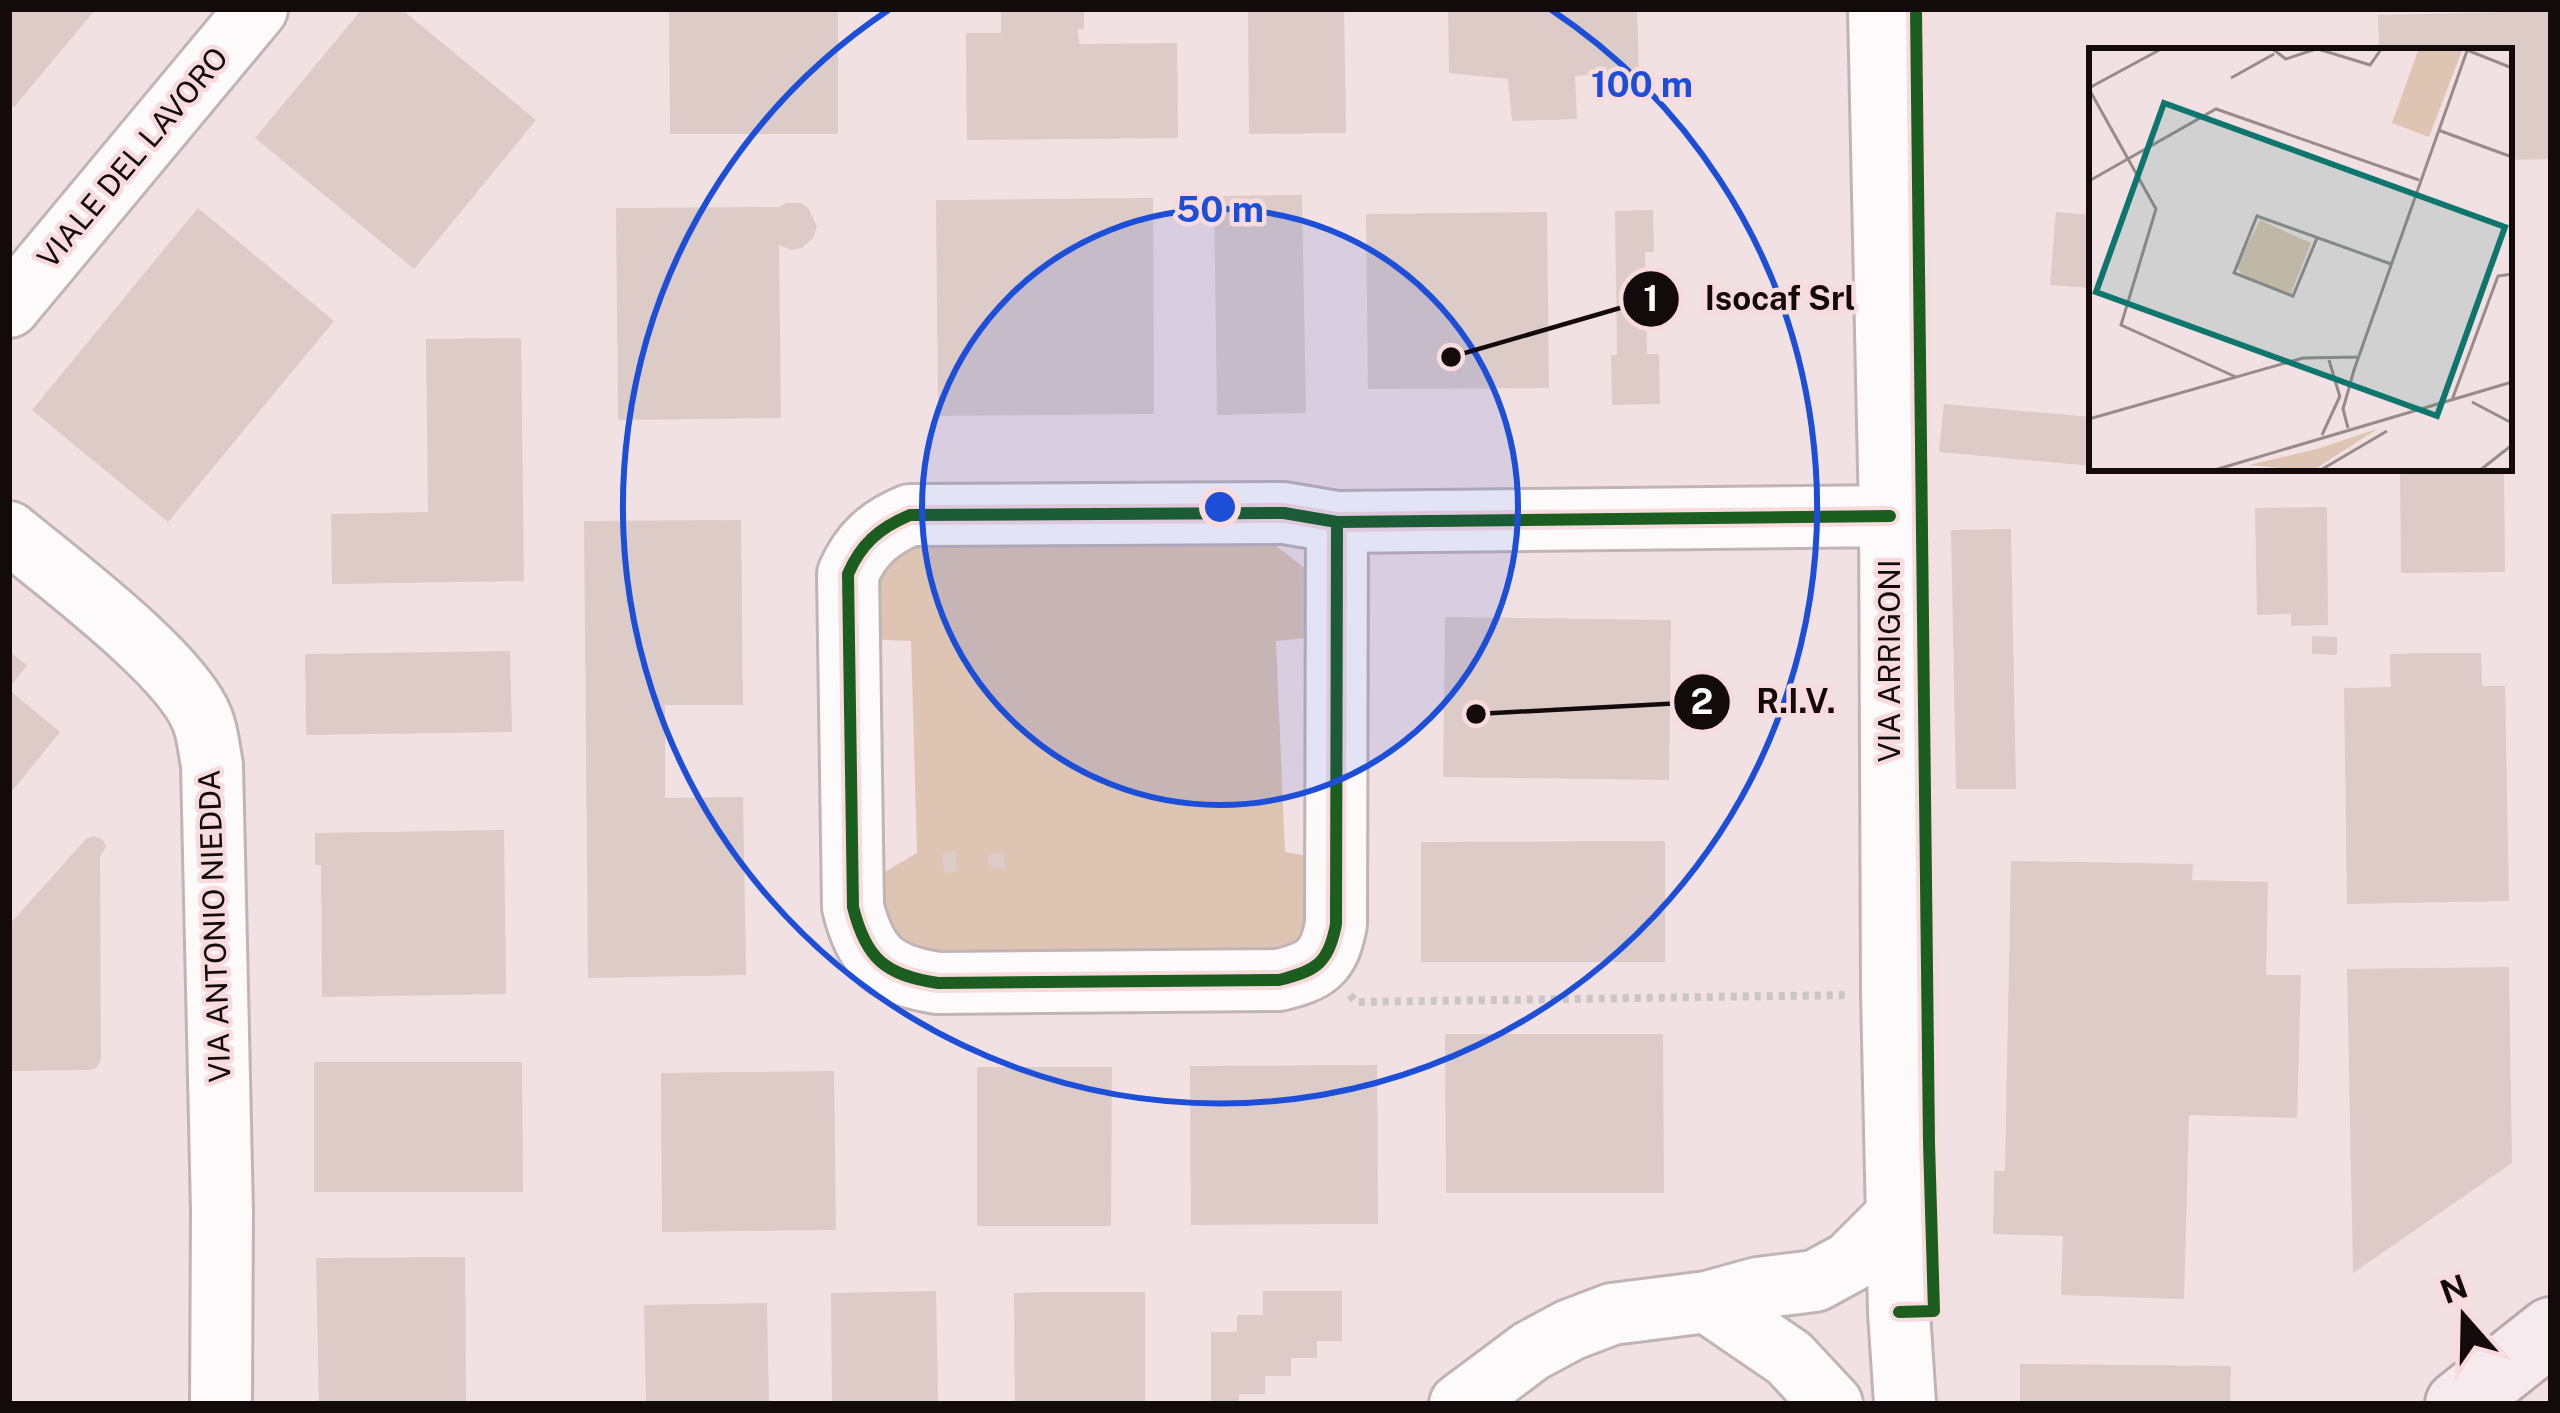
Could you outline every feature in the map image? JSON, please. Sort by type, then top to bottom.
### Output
[{"type":"main road","points":[[2459,1404],[2551,1331]]},
{"type":"street","name":"VIALE DEL LAVORO","points":[[9,307],[256,9]]},
{"type":"street","name":"VIA ARRIGONI","points":[[1879,9],[1892,994],[1905,1404]]},
{"type":"street","points":[[1337,522],[1336,924],[1333,946],[1320,964],[1279,980],[938,983],[896,973],[873,957],[860,935],[853,907],[848,574],[857,554],[888,524],[910,515],[1284,513],[1337,522],[1889,516]]},
{"type":"street","name":"VIA ANTONIO NIEDDA","points":[[9,532],[152,654],[183,687],[202,719],[212,764],[222,1212],[221,1404]]},
{"type":"street","points":[[1460,1404],[1532,1351],[1612,1314],[1815,1281],[1850,1262],[1898,1214]]},
{"type":"street","points":[[1707,1302],[1790,1358],[1832,1404]]},
{"type":"street","name":"VIA ARRIGONI","points":[[1878,1404],[1899,1312]]},
{"type":"path","points":[[1320,964],[1356,1002],[1892,994]]},
{"type":"shaded area","points":[[1262,535],[1311,573],[1307,638],[1276,641],[1285,852],[1313,857],[1308,939],[1283,955],[943,958],[899,946],[875,903],[883,873],[917,853],[911,641],[883,640],[875,624],[876,586],[890,562],[917,539]]},
{"type":"building","points":[[9,9],[96,9],[14,107],[9,103]]},
{"type":"building","points":[[362,9],[401,9],[536,120],[414,269],[255,138]]},
{"type":"building","points":[[669,9],[838,9],[838,134],[670,134]]},
{"type":"building","points":[[1001,9],[1084,9],[1079,44],[1177,43],[1178,138],[967,140],[966,33],[1001,33]]},
{"type":"building","points":[[1248,9],[1344,9],[1346,133],[1249,134]]},
{"type":"building","points":[[1448,9],[1637,9],[1639,70],[1575,76],[1577,119],[1512,121],[1508,79],[1449,73]]},
{"type":"building","points":[[2551,11],[2551,159],[2512,160],[2512,48],[2379,48],[2378,15]]},
{"type":"building","points":[[1302,195],[1306,413],[1217,415],[1214,196]]},
{"type":"building","points":[[1153,198],[1154,414],[938,416],[936,200]]},
{"type":"building","points":[[786,203],[808,208],[817,226],[802,248],[779,245],[781,418],[618,420],[616,208],[779,207]]},
{"type":"building","points":[[198,208],[334,321],[168,522],[32,410]]},
{"type":"building","points":[[1653,210],[1654,252],[1645,252],[1647,354],[1659,354],[1660,404],[1612,405],[1611,355],[1617,355],[1615,211]]},
{"type":"building","points":[[1547,212],[1549,388],[1368,389],[1366,214]]},
{"type":"building","points":[[2056,212],[2089,215],[2089,288],[2050,285]]},
{"type":"building","points":[[521,338],[524,581],[332,584],[331,514],[428,512],[426,339]]},
{"type":"building","points":[[1944,404],[2089,417],[2089,466],[1939,452]]},
{"type":"building","points":[[2400,471],[2504,471],[2505,572],[2401,573]]},
{"type":"building","points":[[2327,507],[2328,625],[2291,626],[2291,614],[2257,615],[2255,508]]},
{"type":"building","points":[[741,520],[743,705],[665,705],[665,798],[743,797],[746,975],[588,978],[584,521]]},
{"type":"building","points":[[2011,529],[2016,789],[1956,789],[1951,530]]},
{"type":"building","points":[[1445,617],[1671,620],[1669,780],[1443,777]]},
{"type":"building","points":[[2312,636],[2337,637],[2337,655],[2312,654]]},
{"type":"building","points":[[9,651],[27,665],[9,688]]},
{"type":"building","points":[[510,651],[512,732],[306,735],[305,654]]},
{"type":"building","points":[[2481,653],[2482,686],[2505,686],[2509,901],[2347,904],[2344,688],[2391,687],[2390,654]]},
{"type":"building","points":[[9,690],[60,732],[9,795]]},
{"type":"building","points":[[504,830],[506,994],[322,997],[321,865],[315,865],[315,833]]},
{"type":"building","points":[[93,836],[106,846],[100,857],[101,1060],[90,1070],[9,1071],[9,925]]},
{"type":"building","points":[[1665,841],[1665,962],[1421,962],[1421,842]]},
{"type":"building","points":[[956,851],[957,872],[944,873],[942,852]]},
{"type":"building","points":[[1004,853],[1005,868],[989,869],[988,854]]},
{"type":"building","points":[[2011,861],[2193,864],[2192,880],[2268,882],[2266,975],[2301,975],[2297,1118],[2189,1115],[2184,1299],[2061,1295],[2063,1236],[1993,1234],[1994,1171],[2005,1171]]},
{"type":"building","points":[[2509,967],[2512,1163],[2353,1273],[2347,969]]},
{"type":"building","points":[[1445,1034],[1663,1034],[1664,1193],[1446,1193]]},
{"type":"building","points":[[314,1062],[522,1062],[523,1192],[314,1192]]},
{"type":"building","points":[[1377,1065],[1378,1224],[1191,1225],[1190,1066]]},
{"type":"building","points":[[977,1067],[1112,1067],[1111,1226],[977,1226]]},
{"type":"building","points":[[834,1071],[836,1230],[662,1232],[661,1073]]},
{"type":"building","points":[[465,1257],[466,1404],[319,1404],[316,1258]]},
{"type":"building","points":[[936,1291],[938,1404],[832,1404],[831,1293]]},
{"type":"building","points":[[1263,1291],[1342,1291],[1342,1341],[1317,1341],[1317,1358],[1291,1358],[1291,1376],[1265,1376],[1265,1394],[1239,1394],[1239,1404],[1211,1404],[1211,1332],[1237,1332],[1237,1315],[1263,1315]]},
{"type":"building","points":[[1145,1292],[1145,1404],[1015,1404],[1014,1293]]},
{"type":"building","points":[[767,1303],[769,1404],[646,1404],[644,1305]]},
{"type":"building","points":[[2020,1364],[2231,1366],[2230,1404],[2020,1404]]},
{"type":"cycle path","points":[[1899,1312],[1934,1311],[1916,9]]},
{"type":"cycle path","points":[[1337,522],[1336,924],[1319,963],[1279,980],[938,983],[904,975],[881,962],[864,940],[853,907],[848,574],[872,538],[910,515],[1284,513],[1337,522],[1890,516]]},
{"type":"place","name":"Isocaf Srl","points":[[1451,357]]},
{"type":"place","name":"R.I.V.","points":[[1476,714]]}]
